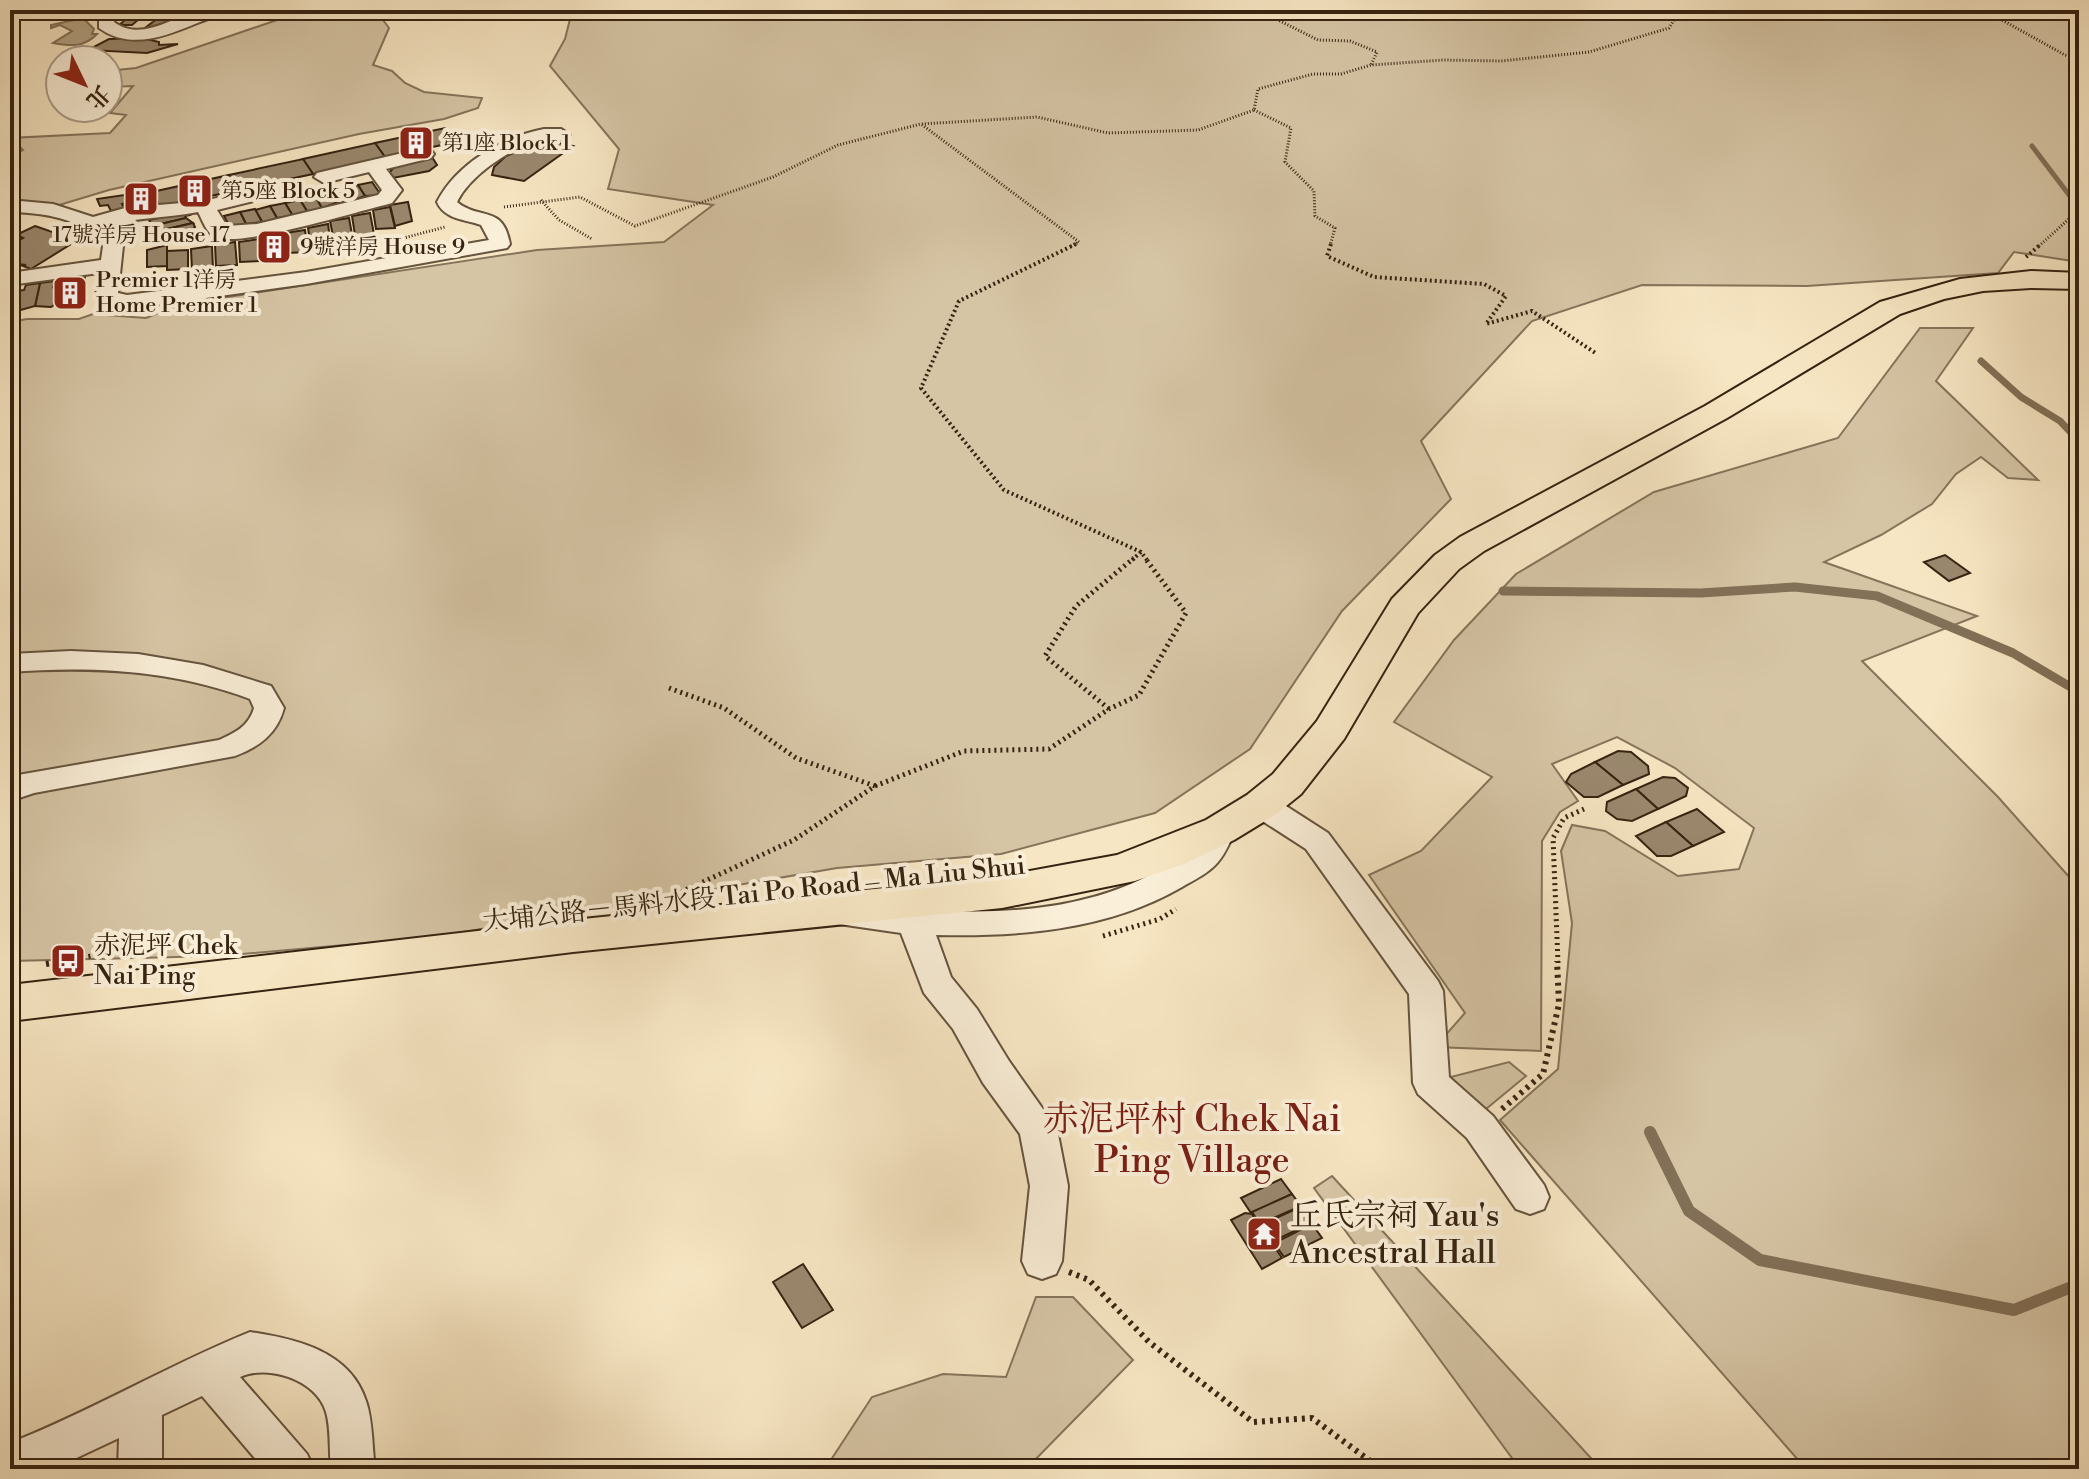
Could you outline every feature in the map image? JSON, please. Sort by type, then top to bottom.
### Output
[{"type":"main road","name":"大埔公路－馬料水段 Tai Po Road – Ma Liu Shui","points":[[10,1003],[573,936],[1002,892],[1080,879],[1170,853],[1220,830],[1261,805],[1287,784],[1317,750],[1404,607],[1424,582],[1472,544],[1691,426],[1890,308],[1919,297],[1989,281],[2064,274]]},
{"type":"street","points":[[107,10],[105,24],[110,29],[137,34],[172,28],[215,10]]},
{"type":"street","points":[[10,206],[59,211],[90,224],[108,237],[113,246],[104,266],[107,295],[127,302],[306,278],[500,244],[499,230],[491,221],[449,207],[447,202],[452,192],[507,145],[526,137],[561,135]]},
{"type":"street","points":[[324,177],[424,154]]},
{"type":"street","points":[[203,207],[219,232],[226,234],[334,212],[385,199],[392,193],[374,166]]},
{"type":"street","points":[[90,224],[134,213],[203,207],[251,196]]},
{"type":"street","points":[[10,279],[46,270],[104,266]]},
{"type":"street","points":[[10,663],[83,662],[197,673],[261,693],[269,708],[262,726],[252,735],[224,749],[29,783],[10,790]]},
{"type":"street","points":[[1261,805],[1317,841],[1426,991],[1431,1083],[1480,1127],[1530,1197]]},
{"type":"street","points":[[825,912],[915,924],[1024,919],[1077,912],[1136,897],[1175,877],[1207,854],[1220,830]]},
{"type":"street","points":[[915,924],[936,983],[965,1019],[996,1072],[1038,1129],[1049,1186],[1042,1261]]},
{"type":"street","points":[[10,1465],[74,1439],[141,1403],[250,1352],[287,1357],[324,1373],[346,1403],[353,1469]]},
{"type":"street","points":[[209,1373],[292,1469]]},
{"type":"street","points":[[140,1469],[141,1403]]},
{"type":"path","points":[[1275,10],[1278,20],[1318,40],[1350,41],[1377,52],[1371,65]]},
{"type":"path","points":[[1254,110],[1258,89],[1313,74],[1341,74],[1371,65],[1443,60],[1501,61],[1589,52],[1669,28],[1679,13],[1699,10]]},
{"type":"path","points":[[1984,10],[2065,55],[2079,59]]},
{"type":"path","points":[[496,208],[580,197],[635,226],[773,177],[838,145],[921,124],[1037,117],[1108,133],[1198,130],[1254,110],[1291,128],[1285,162],[1314,191],[1315,216],[1335,228],[1327,256],[1374,277],[1484,284],[1506,296],[1486,324],[1532,311],[1567,331],[1597,354]]},
{"type":"path","points":[[677,894],[794,840],[875,786],[964,751],[1049,749],[1109,709],[1139,695],[1186,613],[1141,552],[1004,490],[921,388],[959,301],[1079,242],[921,124]]},
{"type":"path","points":[[541,200],[559,220],[592,239]]},
{"type":"path","points":[[2064,274],[2026,257],[2070,218],[2079,219]]},
{"type":"path","points":[[1109,709],[1045,656],[1076,606],[1141,552]]},
{"type":"path","points":[[669,688],[724,708],[796,758],[875,786]]},
{"type":"path","points":[[1480,1127],[1543,1074],[1559,1004],[1553,838],[1564,818],[1584,809]]},
{"type":"path","points":[[38,965],[124,950],[180,950]]},
{"type":"path","points":[[1042,1261],[1089,1280],[1149,1342],[1253,1422],[1312,1418],[1381,1469]]},
{"type":"shaded area","points":[[334,10],[371,12],[389,28],[373,65],[392,71],[405,83],[424,92],[482,98],[478,108],[444,119],[359,134],[109,190],[56,206],[10,202],[10,157],[23,150],[10,138],[110,133],[118,124],[124,124],[124,97],[133,86],[124,86],[124,69],[136,68],[280,19]]},
{"type":"shaded area","points":[[560,10],[2079,10],[2079,262],[2014,252],[1998,273],[1807,286],[1642,285],[1532,321],[1421,441],[1451,499],[1342,611],[1250,749],[1155,813],[1001,854],[837,868],[435,937],[220,956],[10,961],[10,322],[79,319],[93,314],[146,318],[181,304],[537,250],[664,242],[713,205],[608,189],[619,149],[550,66],[565,39],[570,19]]},
{"type":"shaded area","points":[[88,17],[86,21],[94,29],[92,34],[97,34],[80,44],[53,43],[72,31],[60,25],[51,28],[51,25]]},
{"type":"shaded area","points":[[1920,328],[1973,328],[1936,381],[2038,480],[2008,478],[1981,457],[1956,474],[1932,504],[1881,535],[1824,562],[1977,616],[1862,661],[1998,797],[2079,888],[2079,1469],[1806,1469],[1500,1120],[1558,1069],[1572,923],[1561,851],[1572,825],[1605,831],[1678,876],[1739,869],[1754,828],[1675,768],[1617,737],[1552,764],[1578,801],[1560,812],[1542,841],[1541,1051],[1435,1047],[1465,1013],[1369,875],[1421,851],[1492,777],[1394,722],[1454,640],[1516,574],[1654,492],[1838,438]]},
{"type":"shaded area","points":[[1509,1062],[1526,1076],[1480,1114],[1443,1079]]},
{"type":"shaded area","points":[[1332,1176],[1601,1469],[1520,1469],[1314,1188]]},
{"type":"shaded area","points":[[1036,1297],[1073,1297],[1133,1360],[1026,1469],[825,1469],[872,1397],[943,1374],[1006,1377]]},
{"type":"building","points":[[129,10],[189,12],[154,29],[145,28],[154,21],[148,19],[139,19],[132,25],[118,25]]},
{"type":"building","points":[[142,38],[159,42],[159,45],[178,44],[147,53],[124,52],[124,44],[99,44],[109,39]]},
{"type":"building","name":"第1座 Block 1","points":[[445,128],[456,142],[385,157],[375,143]]},
{"type":"building","points":[[545,140],[573,146],[524,181],[492,175],[494,167],[506,156]]},
{"type":"building","points":[[375,143],[385,157],[313,174],[303,159]]},
{"type":"building","points":[[432,157],[437,165],[429,171],[393,178],[389,173],[395,166]]},
{"type":"building","points":[[303,159],[313,174],[238,190],[229,175]]},
{"type":"building","name":"第5座 Block 5","points":[[229,175],[238,190],[160,207],[152,192]]},
{"type":"building","points":[[372,182],[381,195],[365,196],[358,185]]},
{"type":"building","points":[[358,185],[365,196],[351,201],[343,189]]},
{"type":"building","points":[[343,189],[351,201],[336,203],[328,192]]},
{"type":"building","name":"17號洋房 House 17","points":[[148,192],[153,202],[134,208],[128,196]]},
{"type":"building","points":[[328,192],[336,203],[322,208],[314,195]]},
{"type":"building","points":[[124,195],[127,203],[122,204],[124,208],[111,211],[108,205],[100,206],[97,199]]},
{"type":"building","points":[[315,196],[323,210],[307,211],[300,200]]},
{"type":"building","points":[[300,200],[307,211],[293,216],[285,203]]},
{"type":"building","points":[[408,202],[412,221],[395,226],[390,205]]},
{"type":"building","points":[[285,203],[293,216],[277,218],[270,206]]},
{"type":"building","points":[[270,206],[277,218],[263,223],[255,210]]},
{"type":"building","points":[[390,207],[395,228],[376,229],[373,210]]},
{"type":"building","points":[[255,209],[262,222],[246,224],[240,212]]},
{"type":"building","points":[[188,212],[190,215],[186,218],[152,226],[149,220]]},
{"type":"building","points":[[240,212],[246,224],[231,229],[224,216]]},
{"type":"building","points":[[370,213],[374,234],[355,235],[352,216]]},
{"type":"building","points":[[186,218],[193,223],[154,232],[152,226]]},
{"type":"building","points":[[349,218],[353,240],[334,241],[330,221]]},
{"type":"building","points":[[193,223],[195,227],[192,230],[157,238],[154,232]]},
{"type":"building","points":[[328,224],[331,246],[311,247],[308,228]]},
{"type":"building","points":[[35,226],[58,234],[64,231],[84,236],[31,269],[23,266],[26,265],[10,263],[10,246],[23,238],[16,235]]},
{"type":"building","points":[[192,230],[200,235],[160,244],[157,238]]},
{"type":"building","points":[[305,230],[308,252],[287,253],[285,233]]},
{"type":"building","name":"9號洋房 House 9","points":[[283,235],[285,257],[264,258],[262,238]]},
{"type":"building","points":[[259,239],[261,261],[240,262],[239,242]]},
{"type":"building","points":[[235,242],[237,265],[216,266],[215,245]]},
{"type":"building","points":[[167,245],[167,266],[147,267],[147,250]]},
{"type":"building","points":[[212,246],[213,269],[192,270],[191,249]]},
{"type":"building","points":[[188,250],[188,269],[167,270],[167,251]]},
{"type":"building","name":"Premier 1洋房 Home Premier 1","points":[[85,277],[80,300],[73,304],[57,303],[61,285],[69,284],[70,279]]},
{"type":"building","points":[[55,281],[53,287],[61,285],[57,303],[51,307],[35,306],[40,283]]},
{"type":"building","points":[[40,283],[35,306],[17,311],[18,308],[12,309],[16,291],[24,290],[26,285]]},
{"type":"building","points":[[1945,555],[1970,573],[1949,581],[1924,562]]},
{"type":"building","points":[[1618,751],[1631,752],[1648,766],[1649,774],[1623,785],[1595,762]]},
{"type":"building","points":[[1595,762],[1623,785],[1598,797],[1584,797],[1566,782],[1571,774]]},
{"type":"building","points":[[1663,777],[1675,778],[1688,788],[1686,796],[1658,809],[1636,789]]},
{"type":"building","points":[[1636,789],[1658,809],[1632,821],[1617,819],[1606,811],[1607,802]]},
{"type":"building","points":[[1697,809],[1724,832],[1693,846],[1666,822]]},
{"type":"building","points":[[1666,822],[1693,846],[1671,856],[1657,856],[1636,836]]},
{"type":"building","points":[[1281,1179],[1292,1194],[1251,1213],[1241,1198]]},
{"type":"building","points":[[1292,1194],[1301,1206],[1260,1224],[1252,1212]]},
{"type":"building","name":"丘氏宗祠 Yau's Ancestral Hall","points":[[1300,1207],[1312,1223],[1271,1242],[1282,1258],[1262,1269],[1231,1220],[1245,1213],[1252,1214],[1259,1226]]},
{"type":"building","points":[[1312,1224],[1322,1238],[1284,1257],[1274,1243]]},
{"type":"building","points":[[803,1264],[833,1310],[802,1328],[773,1282]]},
{"type":"waterway","points":[[2032,146],[2079,208]]},
{"type":"waterway","points":[[1981,361],[2021,397],[2060,421],[2079,441]]},
{"type":"waterway","points":[[1503,591],[1701,593],[1795,587],[1877,596],[2013,653],[2079,692]]},
{"type":"waterway","points":[[1650,1132],[1689,1211],[1760,1260],[2014,1310],[2079,1284]]},
{"type":"place","name":"第1座 Block 1","points":[[416,143]]},
{"type":"place","name":"第5座 Block 5","points":[[195,191]]},
{"type":"place","name":"17號洋房 House 17","points":[[141,199]]},
{"type":"place","name":"9號洋房 House 9","points":[[274,247]]},
{"type":"place","name":"Premier 1洋房 Home Premier 1","points":[[70,293]]},
{"type":"place","name":"赤泥坪 Chek Nai Ping","points":[[68,961]]},
{"type":"place","name":"丘氏宗祠 Yau's Ancestral Hall","points":[[1264,1234]]},
{"type":"district","name":"赤泥坪村 Chek Nai Ping Village","points":[[1192,1140]]}]
